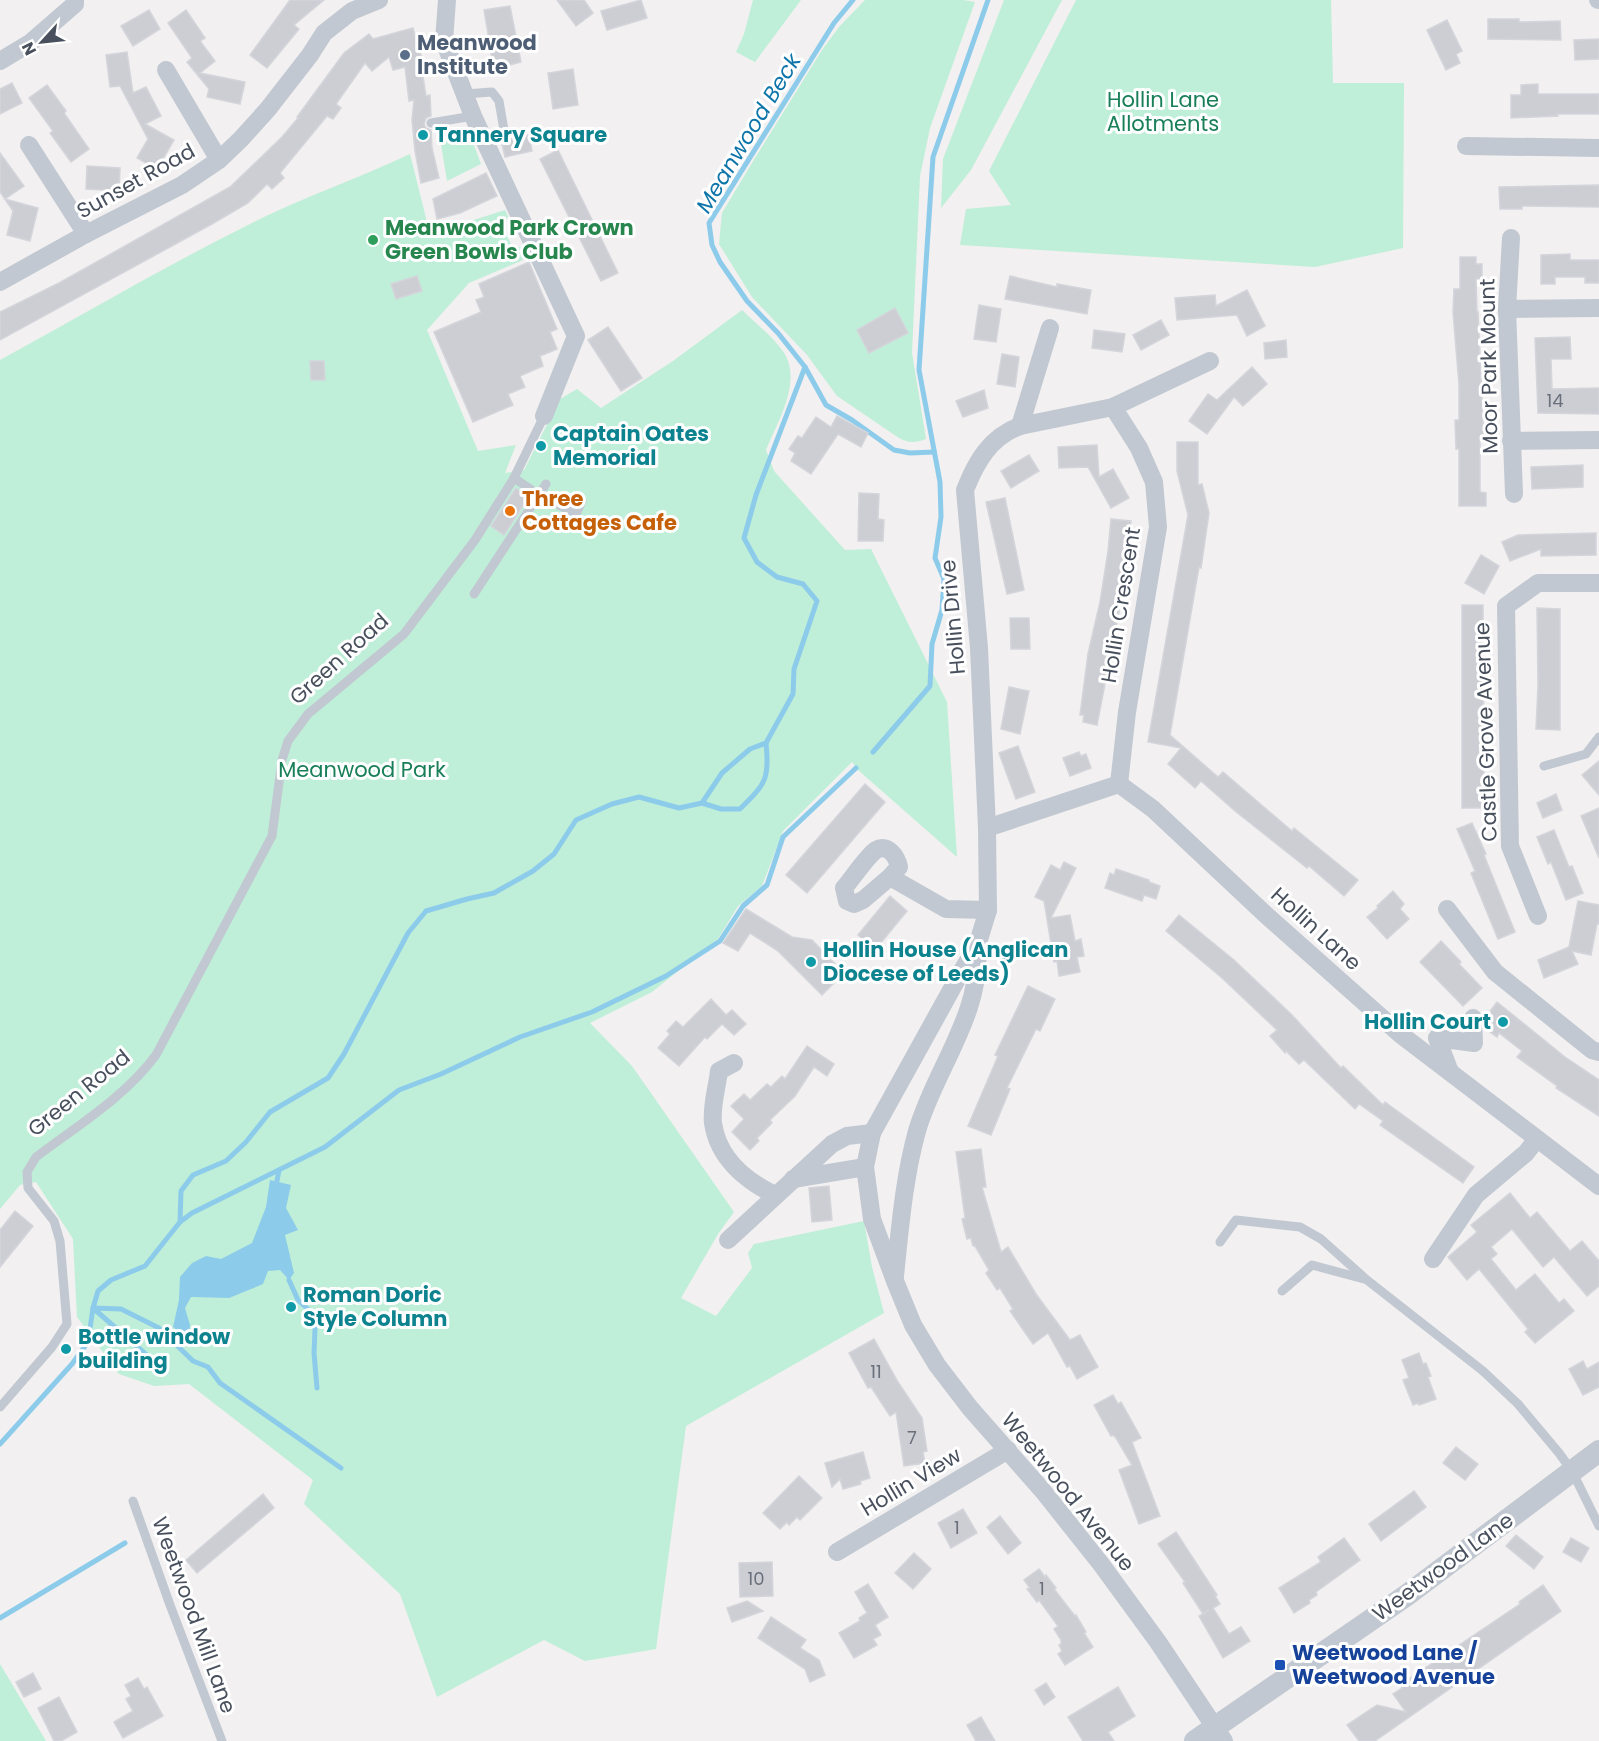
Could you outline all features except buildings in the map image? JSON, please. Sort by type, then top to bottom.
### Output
[{"type":"street","points":[[0,61],[30,43],[75,4],[75,0]]},
{"type":"street","name":"Sunset Road","points":[[0,282],[86,234],[182,185],[219,160],[268,109],[324,33],[352,11],[379,0]]},
{"type":"street","name":"Green Road","points":[[447,0],[444,41],[485,143],[576,336],[544,416]]},
{"type":"street","points":[[166,70],[219,160]]},
{"type":"street","points":[[29,146],[86,234]]},
{"type":"street","points":[[1466,146],[1599,148]]},
{"type":"street","name":"Moor Park Mount","points":[[1511,238],[1508,309],[1514,494]]},
{"type":"street","points":[[1508,309],[1599,308]]},
{"type":"street","points":[[1020,426],[1050,328]]},
{"type":"street","name":"Hollin Drive","points":[[987,828],[979,648],[964,490],[973,470],[986,448],[1008,431],[1020,426],[1113,407],[1210,361]]},
{"type":"street","name":"Hollin Crescent","points":[[1113,407],[1128,435],[1139,448],[1154,482],[1158,526],[1127,712],[1119,784]]},
{"type":"street","points":[[1511,441],[1599,440]]},
{"type":"street","name":"Castle Grove Avenue","points":[[1538,916],[1510,846],[1506,606],[1538,583],[1599,583]]},
{"type":"street","points":[[987,828],[1119,784]]},
{"type":"street","name":"Hollin Lane","points":[[1119,784],[1153,809],[1266,915],[1400,1034],[1599,1186]]},
{"type":"street","name":"Weetwood Avenue","points":[[987,828],[988,910],[977,946],[872,1133],[865,1167],[872,1219],[894,1281],[914,1325],[937,1365],[970,1408],[1043,1491],[1113,1582],[1158,1642],[1220,1734]]},
{"type":"street","points":[[890,877],[946,909],[988,910]]},
{"type":"street","points":[[1447,909],[1495,972],[1592,1050],[1599,1052]]},
{"type":"street","name":"Weetwood Avenue","points":[[894,1281],[904,1195],[917,1130],[946,1058],[970,1008],[979,964],[977,946]]},
{"type":"street","points":[[1451,1074],[1437,1038],[1474,1043],[1473,1018]]},
{"type":"street","points":[[734,1063],[719,1071],[713,1121],[716,1137],[722,1150],[743,1176],[775,1195]]},
{"type":"street","points":[[728,1240],[832,1144],[848,1136],[872,1133]]},
{"type":"street","points":[[1433,1259],[1476,1195],[1526,1153],[1536,1140]]},
{"type":"street","points":[[794,1179],[865,1167]]},
{"type":"street","name":"Hollin View","points":[[837,1552],[1008,1450]]},
{"type":"street","name":"Weetwood Lane","points":[[1195,1741],[1220,1734],[1599,1451]]},
{"type":"lane","points":[[465,94],[492,92],[499,101],[504,130],[498,138],[485,143]]},
{"type":"lane","points":[[431,123],[473,116]]},
{"type":"lane","name":"Green Road","points":[[0,1407],[52,1347],[67,1324],[60,1241],[54,1221],[28,1188],[27,1172],[36,1157],[114,1097],[143,1072],[156,1055],[272,836],[282,760],[288,741],[308,714],[404,634],[475,540],[514,478],[544,416]]},
{"type":"lane","points":[[514,478],[539,495],[576,514],[582,501]]},
{"type":"lane","points":[[474,594],[546,484]]},
{"type":"lane","points":[[1544,766],[1586,754],[1599,737]]},
{"type":"lane","points":[[1220,1242],[1236,1220],[1300,1227],[1321,1239],[1367,1280],[1483,1371],[1518,1404],[1572,1471],[1599,1526]]},
{"type":"lane","points":[[1282,1291],[1312,1265],[1367,1280]]},
{"type":"lane","name":"Weetwood Mill Lane","points":[[133,1501],[222,1741]]},
{"type":"green space","points":[[753,0],[801,0],[755,62],[736,52],[744,34]]},
{"type":"green space","points":[[865,0],[975,2],[930,128],[920,176],[912,353],[926,439],[915,442],[899,438],[837,396],[807,355],[752,297],[719,244],[722,213],[822,50],[839,27]]},
{"type":"green space","points":[[1004,0],[1062,0],[971,170],[941,208],[943,159]]},
{"type":"green space","name":"Hollin Lane Allotments","points":[[1076,0],[1331,0],[1333,83],[1404,83],[1403,248],[1315,267],[960,245],[966,209],[1011,205],[989,171]]},
{"type":"green space","points":[[439,132],[469,132],[481,164],[447,181]]},
{"type":"green space","name":"Meanwood Park","points":[[410,154],[430,234],[505,210],[508,216],[504,230],[512,246],[525,248],[530,257],[469,283],[427,330],[478,451],[516,445],[505,473],[524,470],[560,399],[577,389],[601,408],[673,361],[742,310],[782,350],[788,361],[790,387],[787,400],[766,450],[774,471],[845,550],[871,549],[947,702],[957,857],[858,770],[852,762],[783,831],[762,886],[738,906],[718,939],[652,992],[590,1023],[632,1066],[734,1212],[718,1234],[681,1298],[716,1316],[752,1268],[748,1253],[754,1244],[864,1221],[872,1267],[884,1313],[686,1426],[656,1649],[585,1661],[544,1640],[437,1697],[400,1594],[304,1504],[313,1480],[189,1384],[154,1386],[119,1374],[77,1317],[73,1239],[36,1182],[20,1185],[0,1209],[0,360],[230,234]]},
{"type":"green space","points":[[0,1664],[46,1741],[0,1741]]},
{"type":"water","points":[[270,1180],[291,1185],[286,1208],[298,1230],[285,1235],[294,1273],[289,1280],[280,1270],[268,1271],[263,1284],[229,1298],[191,1297],[185,1308],[190,1325],[189,1340],[173,1327],[179,1300],[180,1277],[192,1263],[206,1256],[221,1259],[252,1243],[266,1207]]},
{"type":"waterway","name":"Meanwood Beck","points":[[0,1444],[72,1364],[88,1342],[98,1291],[111,1280],[145,1266],[180,1222],[181,1191],[193,1175],[226,1161],[246,1142],[270,1112],[328,1078],[344,1054],[408,933],[426,911],[494,893],[533,871],[554,854],[576,820],[612,804],[639,797],[679,808],[702,803],[722,773],[750,749],[766,743],[793,694],[794,669],[817,601],[803,584],[777,577],[757,562],[744,538],[756,495],[805,367],[778,333],[747,301],[720,262],[712,245],[709,223],[834,23],[853,0]]},
{"type":"waterway","points":[[873,752],[930,686],[932,644],[942,610],[944,579],[935,558],[941,517],[940,482],[919,370],[933,157],[988,0]]},
{"type":"waterway","points":[[805,367],[826,405],[852,420],[894,450],[910,453],[934,452]]},
{"type":"waterway","points":[[702,803],[721,809],[740,809],[764,780],[767,765],[766,743]]},
{"type":"waterway","points":[[180,1222],[192,1213],[325,1147],[399,1090],[441,1074],[520,1037],[592,1012],[666,976],[720,941],[743,906],[767,885],[783,837],[856,768]]},
{"type":"waterway","points":[[277,1181],[279,1170]]},
{"type":"waterway","points":[[289,1280],[298,1300],[312,1313],[315,1329],[314,1353],[317,1388]]},
{"type":"waterway","points":[[93,1308],[121,1309],[159,1328],[193,1361],[208,1367],[220,1383],[341,1468]]},
{"type":"waterway","points":[[93,1308],[166,1372]]},
{"type":"waterway","points":[[0,1618],[125,1543]]},
{"type":"place","name":"Meanwood Institute","points":[[405,55]]},
{"type":"place","name":"Tannery Square","points":[[423,135]]},
{"type":"place","name":"Meanwood Park Crown Green Bowls Club","points":[[373,240]]},
{"type":"place","name":"Captain Oates Memorial","points":[[541,446]]},
{"type":"place","name":"Three Cottages Cafe","points":[[510,511]]},
{"type":"place","name":"Hollin House (Anglican Diocese of Leeds)","points":[[811,962]]},
{"type":"place","name":"Hollin Court","points":[[1503,1022]]},
{"type":"place","name":"Roman Doric Style Column","points":[[291,1307]]},
{"type":"place","name":"Bottle window building","points":[[66,1349]]},
{"type":"place","name":"Weetwood Lane / Weetwood Avenue","points":[[1280,1665]]}]
